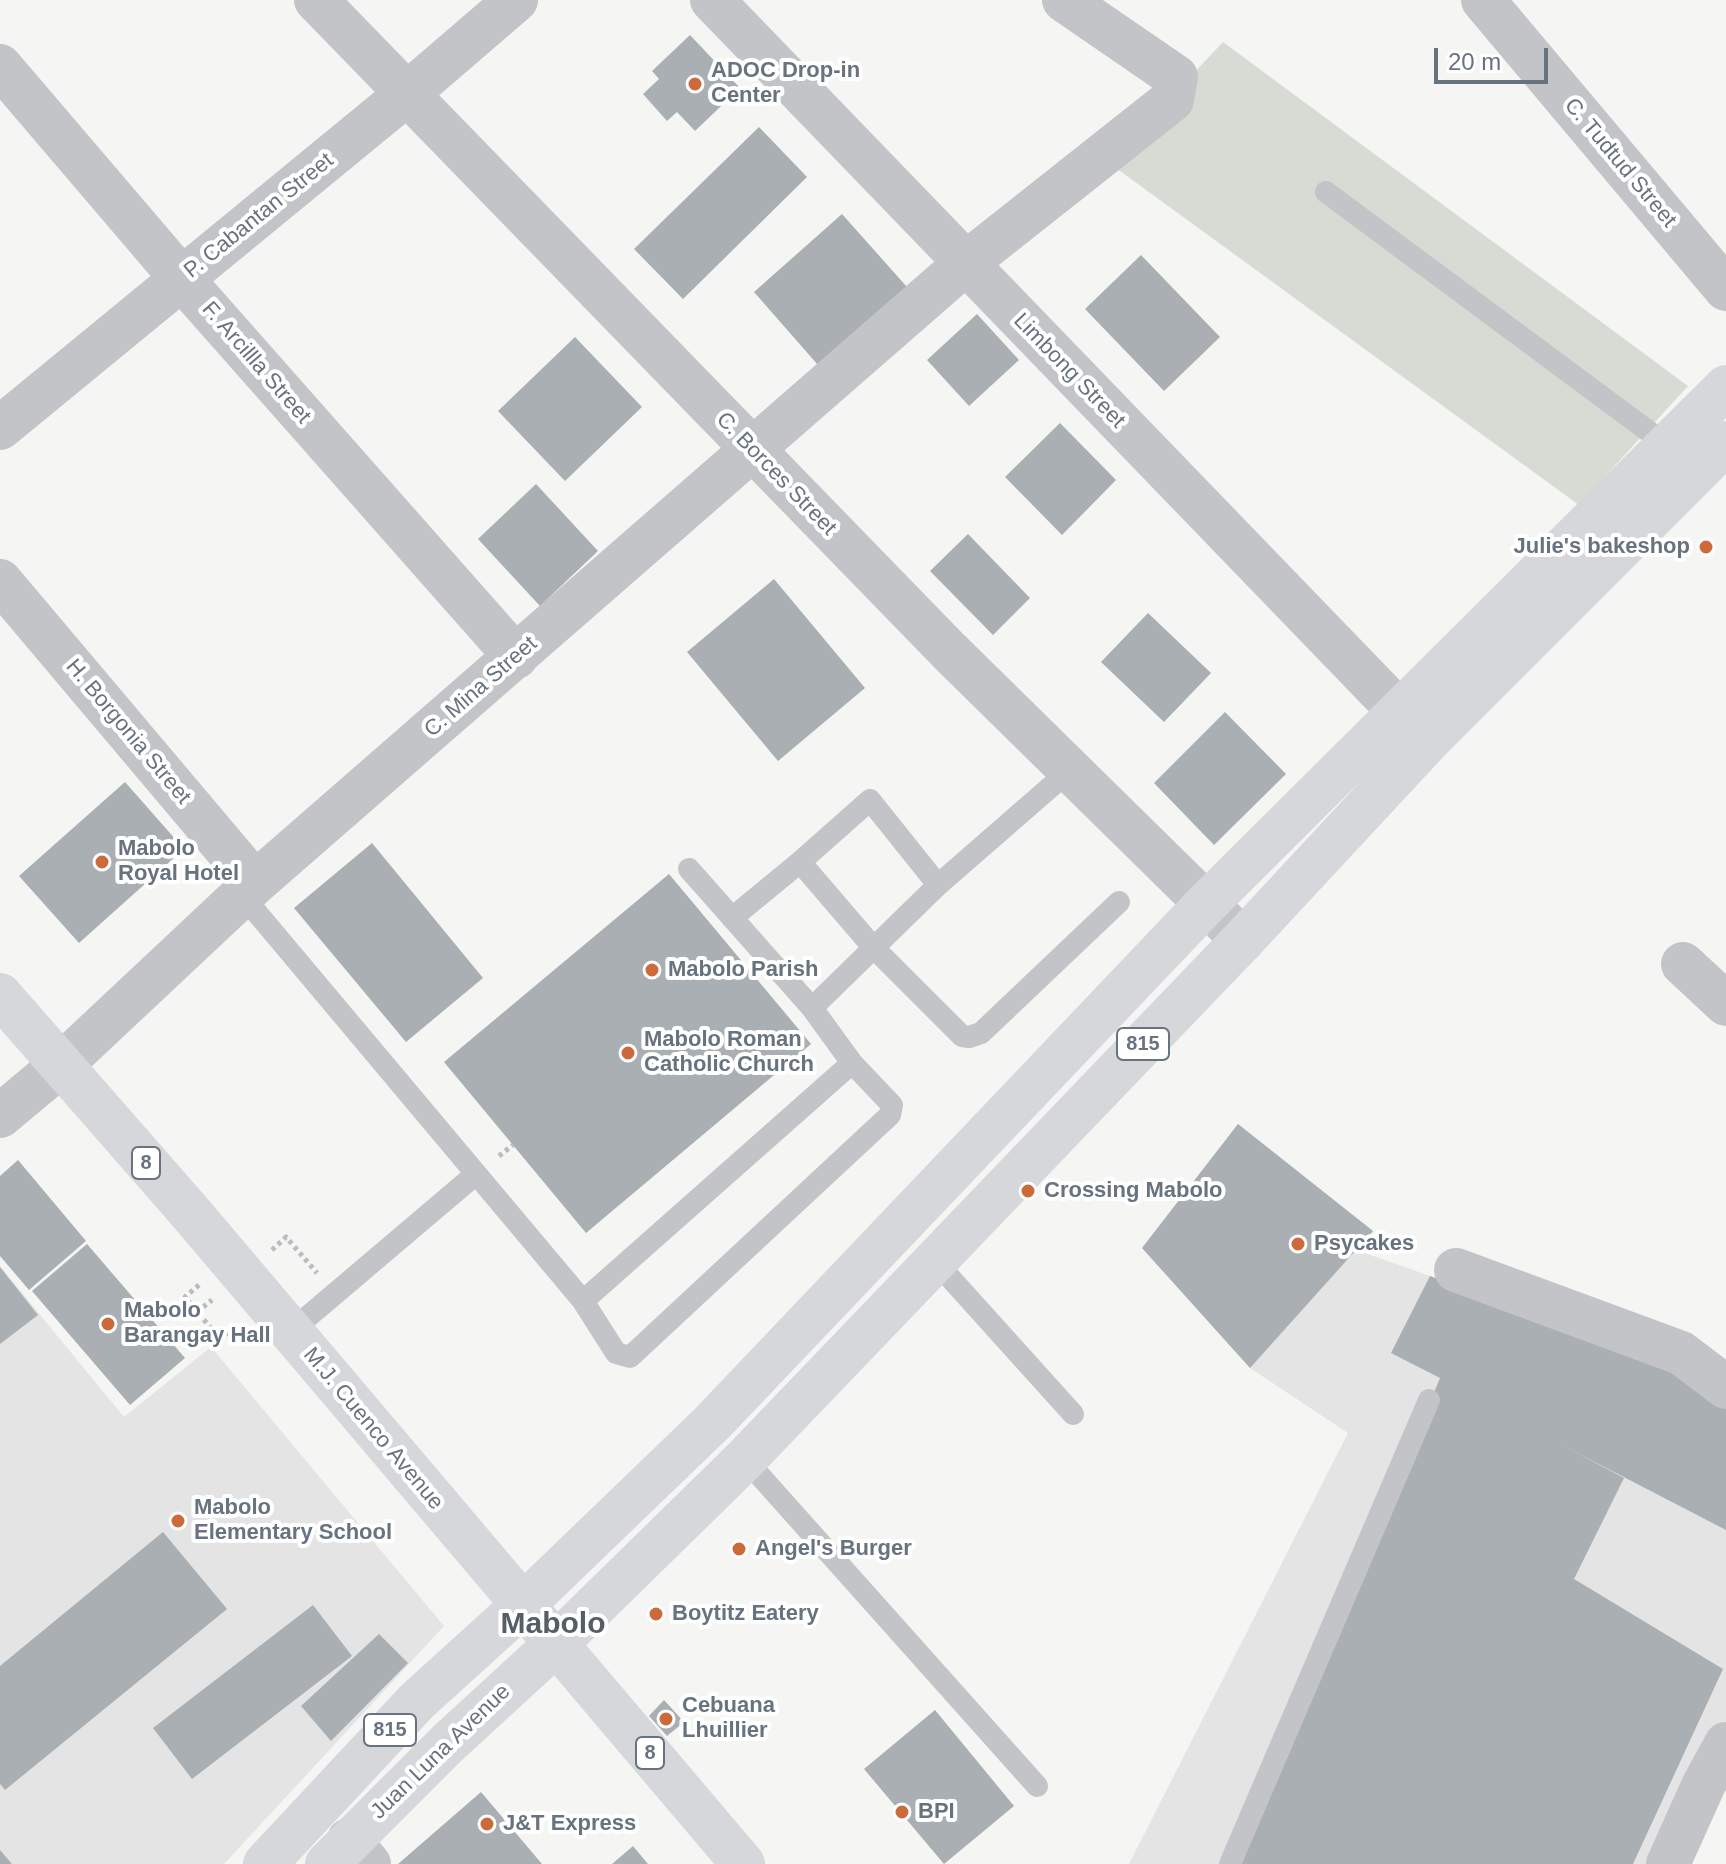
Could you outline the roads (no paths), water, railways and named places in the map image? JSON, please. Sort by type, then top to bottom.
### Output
[{"type":"main road","name":"815","points":[[557,1643],[745,1459],[1243,940],[1413,727],[1667,445],[1726,387]]},
{"type":"main road","name":"815","points":[[265,1864],[417,1701],[524,1604],[712,1423],[1206,904],[1413,727],[1726,443]]},
{"type":"main road","name":"M.J. Cuenco Avenue","points":[[0,995],[291,1331],[743,1864]]},
{"type":"main road","name":"Juan Luna Avenue","points":[[349,1856],[448,1743],[557,1643]]},
{"type":"street","name":"C. Borces Street","points":[[316,0],[949,651],[1243,940]]},
{"type":"street","name":"P. Cabantan Street","points":[[0,428],[408,93],[516,0]]},
{"type":"street","name":"Limbong Street","points":[[712,0],[1413,727]]},
{"type":"street","name":"C. Mina Street","points":[[0,1116],[61,1065],[249,889],[966,263],[1172,100],[1176,77],[1064,0]]},
{"type":"street","name":"C. Tudtud Street","points":[[1483,0],[1726,289]]},
{"type":"street","name":"F. Arcillla Street","points":[[0,66],[182,279],[516,657]]},
{"type":"street","name":"H. Borgonia Street","points":[[0,581],[249,889]]},
{"type":"street","points":[[1683,964],[1726,1004]]},
{"type":"street","points":[[1456,1270],[1681,1353],[1726,1387]]},
{"type":"street","points":[[1668,1864],[1726,1744]]},
{"type":"lane","points":[[1326,192],[1667,445]]},
{"type":"lane","points":[[812,1008],[938,885],[1070,770]]},
{"type":"lane","points":[[732,918],[870,800],[938,885]]},
{"type":"lane","points":[[800,862],[873,947],[962,1036],[969,1037],[981,1033],[1119,902]]},
{"type":"lane","points":[[249,889],[476,1174],[583,1301],[616,1353],[630,1357],[890,1115],[892,1105],[852,1063],[812,1008],[689,869]]},
{"type":"lane","points":[[583,1301],[852,1063]]},
{"type":"lane","points":[[291,1331],[476,1174]]},
{"type":"lane","points":[[935,1261],[1073,1414]]},
{"type":"lane","points":[[1230,1864],[1429,1400]]},
{"type":"lane","points":[[745,1459],[1037,1786]]},
{"type":"place","name":"ADOC Drop-in Center","points":[[695,84]]},
{"type":"place","name":"Julie's bakeshop","points":[[1706,547]]},
{"type":"place","name":"Mabolo Royal Hotel","points":[[102,862]]},
{"type":"place","name":"Mabolo Parish","points":[[652,970]]},
{"type":"place","name":"Mabolo Roman Catholic Church","points":[[628,1053]]},
{"type":"place","name":"Crossing Mabolo","points":[[1028,1191]]},
{"type":"place","name":"Psycakes","points":[[1298,1244]]},
{"type":"place","name":"Mabolo Barangay Hall","points":[[108,1324]]},
{"type":"place","name":"Mabolo Elementary School","points":[[178,1521]]},
{"type":"place","name":"Angel's Burger","points":[[739,1549]]},
{"type":"place","name":"Boytitz Eatery","points":[[656,1614]]},
{"type":"place","name":"Cebuana Lhuillier","points":[[666,1719]]},
{"type":"place","name":"BPI","points":[[902,1812]]},
{"type":"place","name":"J&T Express","points":[[487,1824]]},
{"type":"district","name":"Mabolo","points":[[553,1625]]}]
